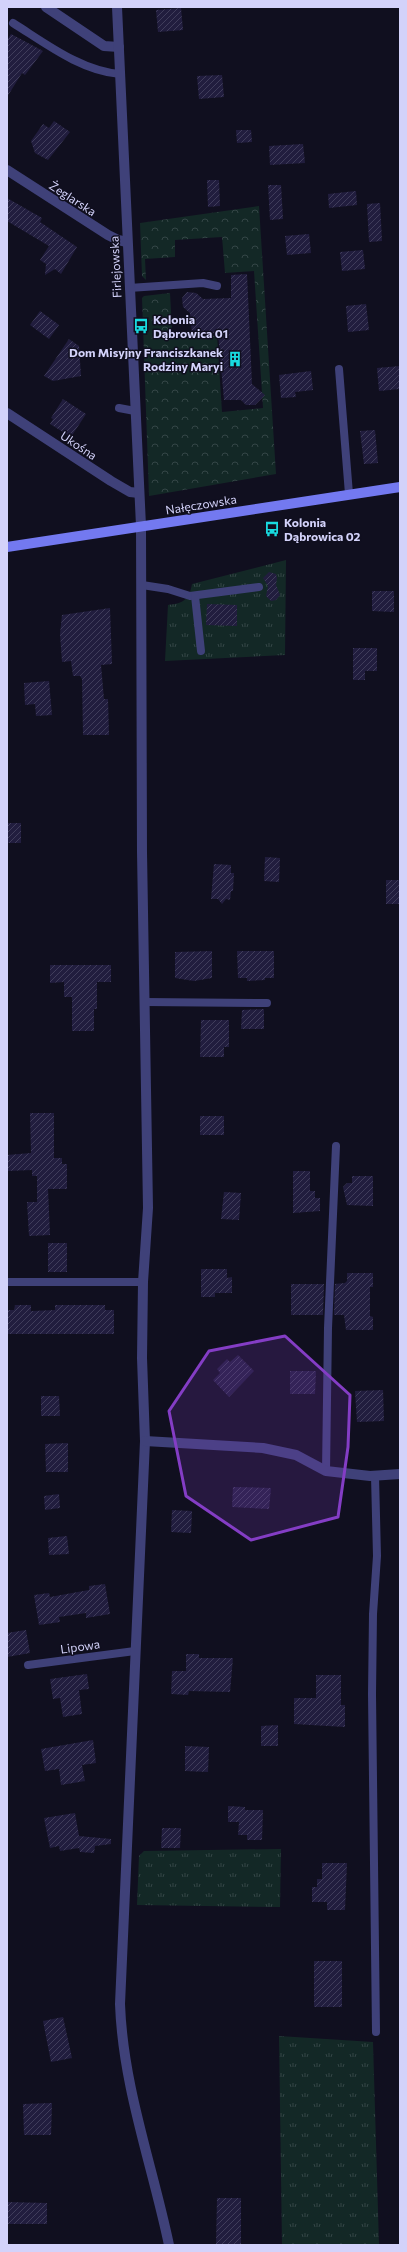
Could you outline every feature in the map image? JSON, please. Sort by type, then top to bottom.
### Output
[{"type":"main road","name":"Nałęczowska","points":[[7,547],[400,487]]},
{"type":"street","points":[[46,7],[104,46],[119,47]]},
{"type":"street","name":"Firlejowska","points":[[117,7],[141,526],[141,690],[148,1208],[143,1282],[142,1379],[145,1441],[120,1983],[120,2025],[127,2076],[169,2245]]},
{"type":"street","name":"Żeglarska","points":[[7,170],[108,235],[118,240],[127,242]]},
{"type":"street","name":"Ukośna","points":[[7,413],[111,482],[130,492],[139,493]]},
{"type":"street","points":[[145,1441],[263,1448],[296,1455],[326,1471],[375,1476],[400,1474]]},
{"type":"lane","points":[[13,23],[64,54],[100,71],[120,74]]},
{"type":"lane","points":[[129,288],[203,283],[217,286]]},
{"type":"lane","points":[[339,369],[350,494]]},
{"type":"lane","points":[[119,408],[135,411]]},
{"type":"lane","points":[[142,585],[168,589],[190,596],[259,587]]},
{"type":"lane","points":[[195,596],[202,651]]},
{"type":"lane","points":[[145,1002],[268,1003]]},
{"type":"lane","points":[[326,1471],[328,1328],[336,1146]]},
{"type":"lane","points":[[7,1282],[143,1282]]},
{"type":"lane","points":[[375,1476],[377,1556],[373,1614],[372,1694],[376,2032]]},
{"type":"lane","name":"Lipowa","points":[[28,1665],[135,1651]]},
{"type":"highlighted area","points":[[285,1336],[350,1395],[348,1447],[338,1517],[251,1540],[186,1496],[169,1411],[209,1351]]},
{"type":"green space","points":[[259,206],[276,474],[149,496],[142,298],[144,296],[170,293],[172,330],[177,338],[217,335],[222,412],[263,408],[254,271],[225,273],[222,237],[175,240],[175,257],[145,259],[146,280],[142,276],[140,223]]},
{"type":"green space","points":[[286,560],[285,655],[165,661],[168,605],[185,600],[189,594],[192,584]]},
{"type":"green space","points":[[281,1849],[280,1907],[137,1905],[139,1856],[144,1851]]},
{"type":"green space","points":[[279,2036],[373,2042],[379,2245],[282,2245]]},
{"type":"building","points":[[181,8],[183,30],[158,32],[156,10]]},
{"type":"building","points":[[11,34],[43,51],[25,75],[22,73],[7,97],[7,40]]},
{"type":"building","points":[[222,75],[224,97],[199,99],[197,76]]},
{"type":"building","points":[[54,121],[70,132],[48,160],[35,153],[31,141],[43,124],[49,128]]},
{"type":"building","points":[[236,130],[251,130],[252,142],[237,143]]},
{"type":"building","points":[[303,144],[305,163],[270,165],[269,146]]},
{"type":"building","points":[[207,180],[219,180],[220,206],[208,207]]},
{"type":"building","points":[[268,185],[281,185],[283,219],[270,220]]},
{"type":"building","points":[[356,191],[357,205],[329,208],[328,194]]},
{"type":"building","points":[[7,198],[42,218],[40,222],[77,247],[61,274],[55,269],[45,275],[46,264],[40,260],[49,246],[7,221]]},
{"type":"building","points":[[380,203],[382,241],[369,242],[367,204]]},
{"type":"building","points":[[309,234],[311,253],[287,255],[285,236]]},
{"type":"building","points":[[363,250],[365,269],[342,271],[340,252]]},
{"type":"building","name":"Dom Misyjny Franciszkanek Rodziny Maryi","points":[[247,274],[252,384],[265,395],[255,405],[246,405],[241,400],[224,400],[218,333],[192,334],[190,313],[183,307],[182,298],[187,292],[196,293],[203,299],[231,298],[231,275]]},
{"type":"building","points":[[366,304],[369,330],[348,332],[346,306]]},
{"type":"building","points":[[40,311],[59,325],[49,339],[30,325]]},
{"type":"building","points":[[69,339],[79,346],[81,376],[53,381],[44,376]]},
{"type":"building","points":[[400,366],[400,389],[379,391],[377,368]]},
{"type":"building","points":[[311,371],[313,390],[295,392],[296,397],[281,398],[279,375]]},
{"type":"building","points":[[63,399],[86,414],[71,437],[50,424],[53,419],[51,418]]},
{"type":"building","points":[[375,430],[378,463],[364,464],[360,431]]},
{"type":"building","points":[[269,572],[276,574],[276,585],[280,595],[276,600],[271,601],[266,596],[268,586],[263,578]]},
{"type":"building","points":[[372,591],[394,591],[394,612],[372,611]]},
{"type":"building","points":[[207,604],[237,605],[237,626],[206,625]]},
{"type":"building","points":[[110,608],[112,664],[101,665],[104,699],[108,699],[109,735],[83,735],[82,679],[80,676],[73,676],[71,661],[62,662],[60,634],[62,615]]},
{"type":"building","points":[[353,648],[377,648],[377,671],[365,671],[365,680],[353,680]]},
{"type":"building","points":[[49,681],[52,715],[36,716],[35,704],[25,705],[24,683]]},
{"type":"building","points":[[7,823],[21,823],[21,843],[7,843]]},
{"type":"building","points":[[265,857],[280,858],[279,882],[264,881]]},
{"type":"building","points":[[214,864],[231,865],[231,873],[234,873],[233,891],[231,891],[230,900],[226,899],[222,904],[218,899],[211,899]]},
{"type":"building","points":[[386,880],[400,880],[400,904],[386,904]]},
{"type":"building","points":[[212,951],[212,978],[194,981],[175,978],[175,952]]},
{"type":"building","points":[[237,951],[274,951],[274,978],[247,981],[247,978],[238,978]]},
{"type":"building","points":[[50,965],[111,965],[111,982],[97,982],[97,1009],[94,1009],[94,1031],[72,1031],[72,997],[64,997],[64,982],[50,983]]},
{"type":"building","points":[[264,1009],[264,1029],[241,1029],[242,1010]]},
{"type":"building","points":[[201,1020],[229,1020],[229,1047],[224,1047],[224,1057],[200,1057]]},
{"type":"building","points":[[30,1113],[54,1113],[54,1158],[62,1158],[62,1164],[67,1164],[67,1189],[48,1189],[50,1235],[29,1236],[27,1202],[37,1202],[37,1176],[32,1176],[32,1170],[7,1171],[7,1155],[31,1153]]},
{"type":"building","points":[[200,1116],[224,1116],[224,1135],[200,1135]]},
{"type":"building","points":[[293,1171],[310,1171],[310,1191],[315,1191],[315,1198],[320,1198],[320,1211],[293,1213]]},
{"type":"building","points":[[352,1176],[373,1176],[373,1206],[347,1205],[343,1187],[347,1183],[352,1183]]},
{"type":"building","points":[[224,1192],[241,1193],[239,1220],[221,1219]]},
{"type":"building","points":[[48,1243],[67,1243],[67,1272],[48,1272]]},
{"type":"building","points":[[201,1269],[227,1269],[227,1278],[232,1277],[232,1293],[215,1293],[215,1297],[201,1297]]},
{"type":"building","points":[[347,1273],[373,1273],[373,1287],[370,1287],[370,1316],[373,1317],[373,1330],[346,1330],[344,1315],[334,1315],[335,1284],[345,1283],[347,1281]]},
{"type":"building","points":[[291,1284],[324,1284],[323,1315],[291,1315]]},
{"type":"building","points":[[15,1305],[31,1305],[31,1311],[55,1310],[55,1305],[105,1305],[105,1310],[114,1310],[114,1334],[7,1334],[7,1310],[14,1310]]},
{"type":"building","points":[[238,1355],[254,1371],[229,1397],[213,1380],[220,1373],[217,1369],[227,1359],[230,1362]]},
{"type":"building","points":[[290,1371],[316,1371],[315,1394],[290,1394]]},
{"type":"building","points":[[383,1390],[384,1421],[357,1422],[355,1391]]},
{"type":"building","points":[[41,1396],[59,1396],[60,1416],[41,1416]]},
{"type":"building","points":[[68,1443],[68,1472],[46,1472],[45,1444]]},
{"type":"building","points":[[233,1487],[271,1488],[269,1509],[232,1507]]},
{"type":"building","points":[[59,1494],[60,1508],[45,1510],[44,1496]]},
{"type":"building","points":[[172,1510],[192,1511],[191,1533],[171,1532]]},
{"type":"building","points":[[67,1536],[69,1554],[49,1555],[48,1538]]},
{"type":"building","points":[[105,1584],[110,1614],[86,1618],[86,1613],[59,1617],[60,1622],[39,1625],[34,1595],[49,1593],[50,1597],[89,1590],[89,1586]]},
{"type":"building","points":[[26,1630],[30,1653],[7,1657],[7,1633]]},
{"type":"building","points":[[186,1654],[199,1654],[199,1658],[233,1658],[230,1692],[189,1691],[188,1695],[171,1694],[172,1671],[186,1671]]},
{"type":"building","points":[[87,1674],[89,1689],[79,1690],[82,1714],[63,1717],[60,1698],[53,1699],[50,1679]]},
{"type":"building","points":[[316,1675],[341,1675],[341,1705],[345,1705],[345,1727],[294,1724],[294,1698],[316,1698]]},
{"type":"building","points":[[278,1725],[278,1746],[261,1746],[261,1726]]},
{"type":"building","points":[[93,1740],[96,1763],[82,1765],[85,1781],[61,1785],[59,1769],[45,1771],[41,1749]]},
{"type":"building","points":[[185,1746],[209,1747],[208,1772],[185,1771]]},
{"type":"building","points":[[228,1806],[245,1807],[245,1810],[263,1810],[262,1840],[247,1840],[247,1835],[238,1835],[239,1822],[228,1822]]},
{"type":"building","points":[[75,1813],[79,1836],[111,1839],[111,1844],[95,1846],[94,1853],[80,1852],[79,1848],[60,1851],[59,1846],[50,1848],[44,1818]]},
{"type":"building","points":[[162,1828],[181,1828],[180,1848],[161,1848]]},
{"type":"building","points":[[322,1863],[347,1863],[345,1910],[327,1910],[327,1902],[312,1902],[312,1887],[317,1887],[317,1879],[322,1879]]},
{"type":"building","points":[[314,1961],[342,1961],[342,2007],[314,2007]]},
{"type":"building","points":[[63,2017],[72,2058],[51,2062],[43,2021]]},
{"type":"building","points":[[52,2103],[51,2135],[24,2135],[23,2104]]},
{"type":"building","points":[[217,2198],[241,2198],[241,2245],[216,2245]]},
{"type":"building","points":[[7,2202],[47,2203],[47,2224],[7,2224]]},
{"type":"place","name":"Kolonia Dąbrowica 01","points":[[141,326]]},
{"type":"place","name":"Dom Misyjny Franciszkanek Rodziny Maryi","points":[[235,359]]},
{"type":"place","name":"Kolonia Dąbrowica 02","points":[[272,529]]}]
